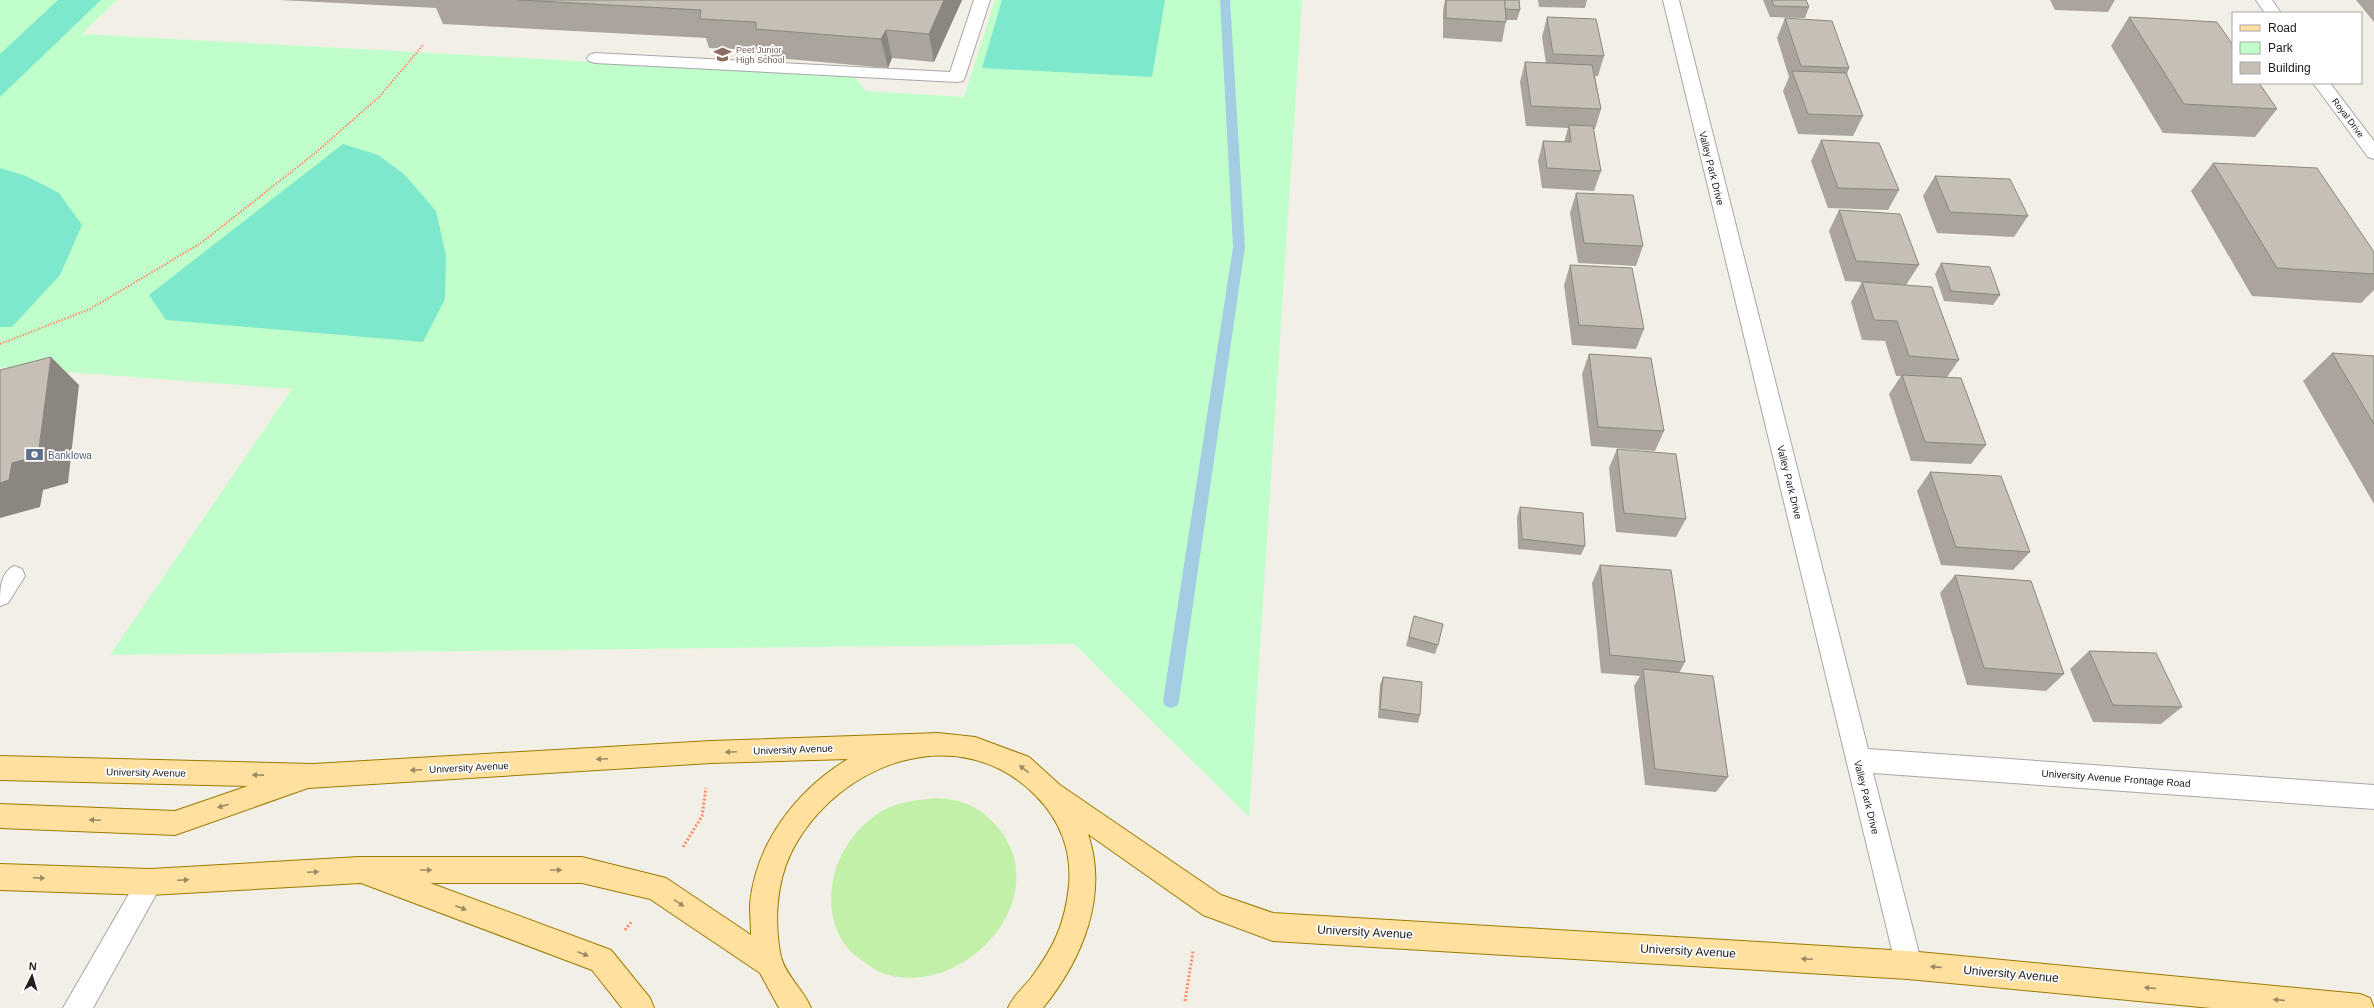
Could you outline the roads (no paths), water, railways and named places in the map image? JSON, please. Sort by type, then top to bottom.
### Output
[{"type":"main road","name":"University Avenue","points":[[0,768],[313,776],[703,753],[938,744]]},
{"type":"main road","points":[[786,1002],[769,962],[762,918],[769,873],[788,831],[817,795],[853,768],[895,750],[938,744],[982,749],[1022,766],[1054,794],[1075,831],[1083,874],[1078,920],[1059,966],[1022,1008]]},
{"type":"main road","points":[[0,816],[174,823],[313,776]]},
{"type":"main road","name":"University Avenue","points":[[1054,794],[1213,906],[1273,927],[1908,964],[2360,1008]]},
{"type":"main road","points":[[0,877],[150,882],[359,870],[582,870],[656,887],[769,962]]},
{"type":"main road","points":[[359,870],[601,960],[640,1008]]},
{"type":"street","points":[[595,58],[957,78],[982,0]]},
{"type":"street","name":"Valley Park Drive","points":[[1671,0],[1908,964]]},
{"type":"street","points":[[2264,0],[2271,12]]},
{"type":"street","name":"Royal Drive","points":[[2322,84],[2374,153]]},
{"type":"street","points":[[0,596],[14,576]]},
{"type":"street","name":"University Avenue Frontage Road","points":[[1858,760],[2374,797]]},
{"type":"street","points":[[77,1008],[150,882]]},
{"type":"waterway","points":[[1171,701],[1239,247],[1225,0]]},
{"type":"place","name":"Peet Junior High School","points":[[723,55]]},
{"type":"place","name":"BankIowa","points":[[35,455]]}]
